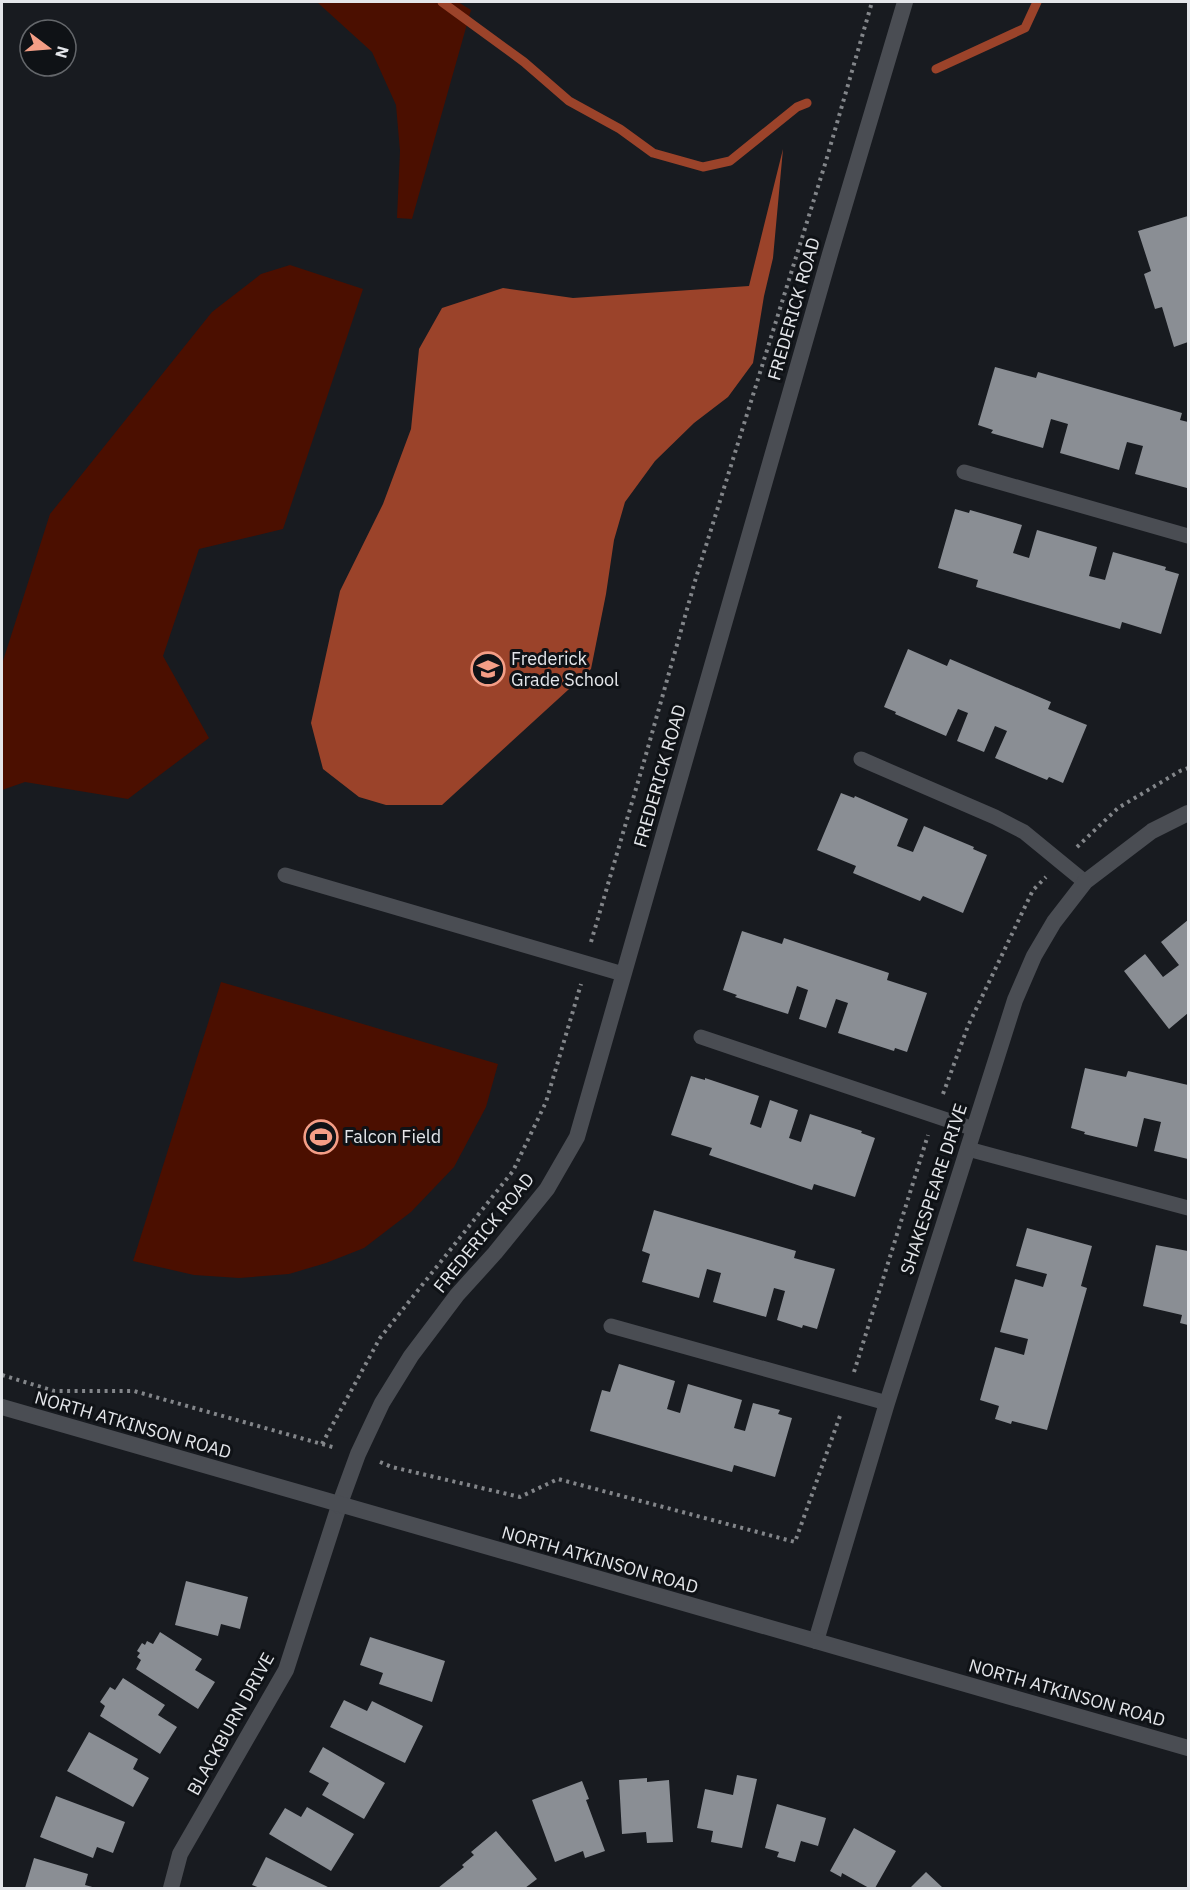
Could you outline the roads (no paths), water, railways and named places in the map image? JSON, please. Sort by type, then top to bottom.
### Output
[{"type":"street","name":"FREDERICK ROAD","points":[[339,1506],[358,1454],[382,1403],[411,1356],[457,1295],[547,1190],[577,1137],[826,266],[905,2]]},
{"type":"street","name":"SHAKESPEARE DRIVE","points":[[816,1641],[887,1403],[1015,1000],[1034,956],[1054,922],[1085,882],[1152,831],[1188,813]]},
{"type":"street","name":"NORTH ATKINSON ROAD","points":[[2,1407],[339,1506],[1188,1748]]},
{"type":"street","name":"BLACKBURN DRIVE","points":[[171,1888],[180,1854],[286,1670],[339,1506]]},
{"type":"lane","points":[[964,472],[1188,536]]},
{"type":"lane","points":[[861,759],[995,817],[1024,832],[1085,882]]},
{"type":"lane","points":[[285,875],[623,974]]},
{"type":"lane","points":[[701,1037],[974,1129]]},
{"type":"lane","points":[[968,1149],[1188,1208]]},
{"type":"lane","points":[[610,1326],[887,1403]]},
{"type":"waterway","points":[[442,2],[524,62],[569,101],[620,129],[653,153],[703,167],[730,161],[797,107],[807,103]]},
{"type":"waterway","points":[[936,69],[1025,28],[1037,2]]},
{"type":"place","name":"Frederick Grade School","points":[[488,669]]},
{"type":"place","name":"Falcon Field","points":[[321,1137]]}]
